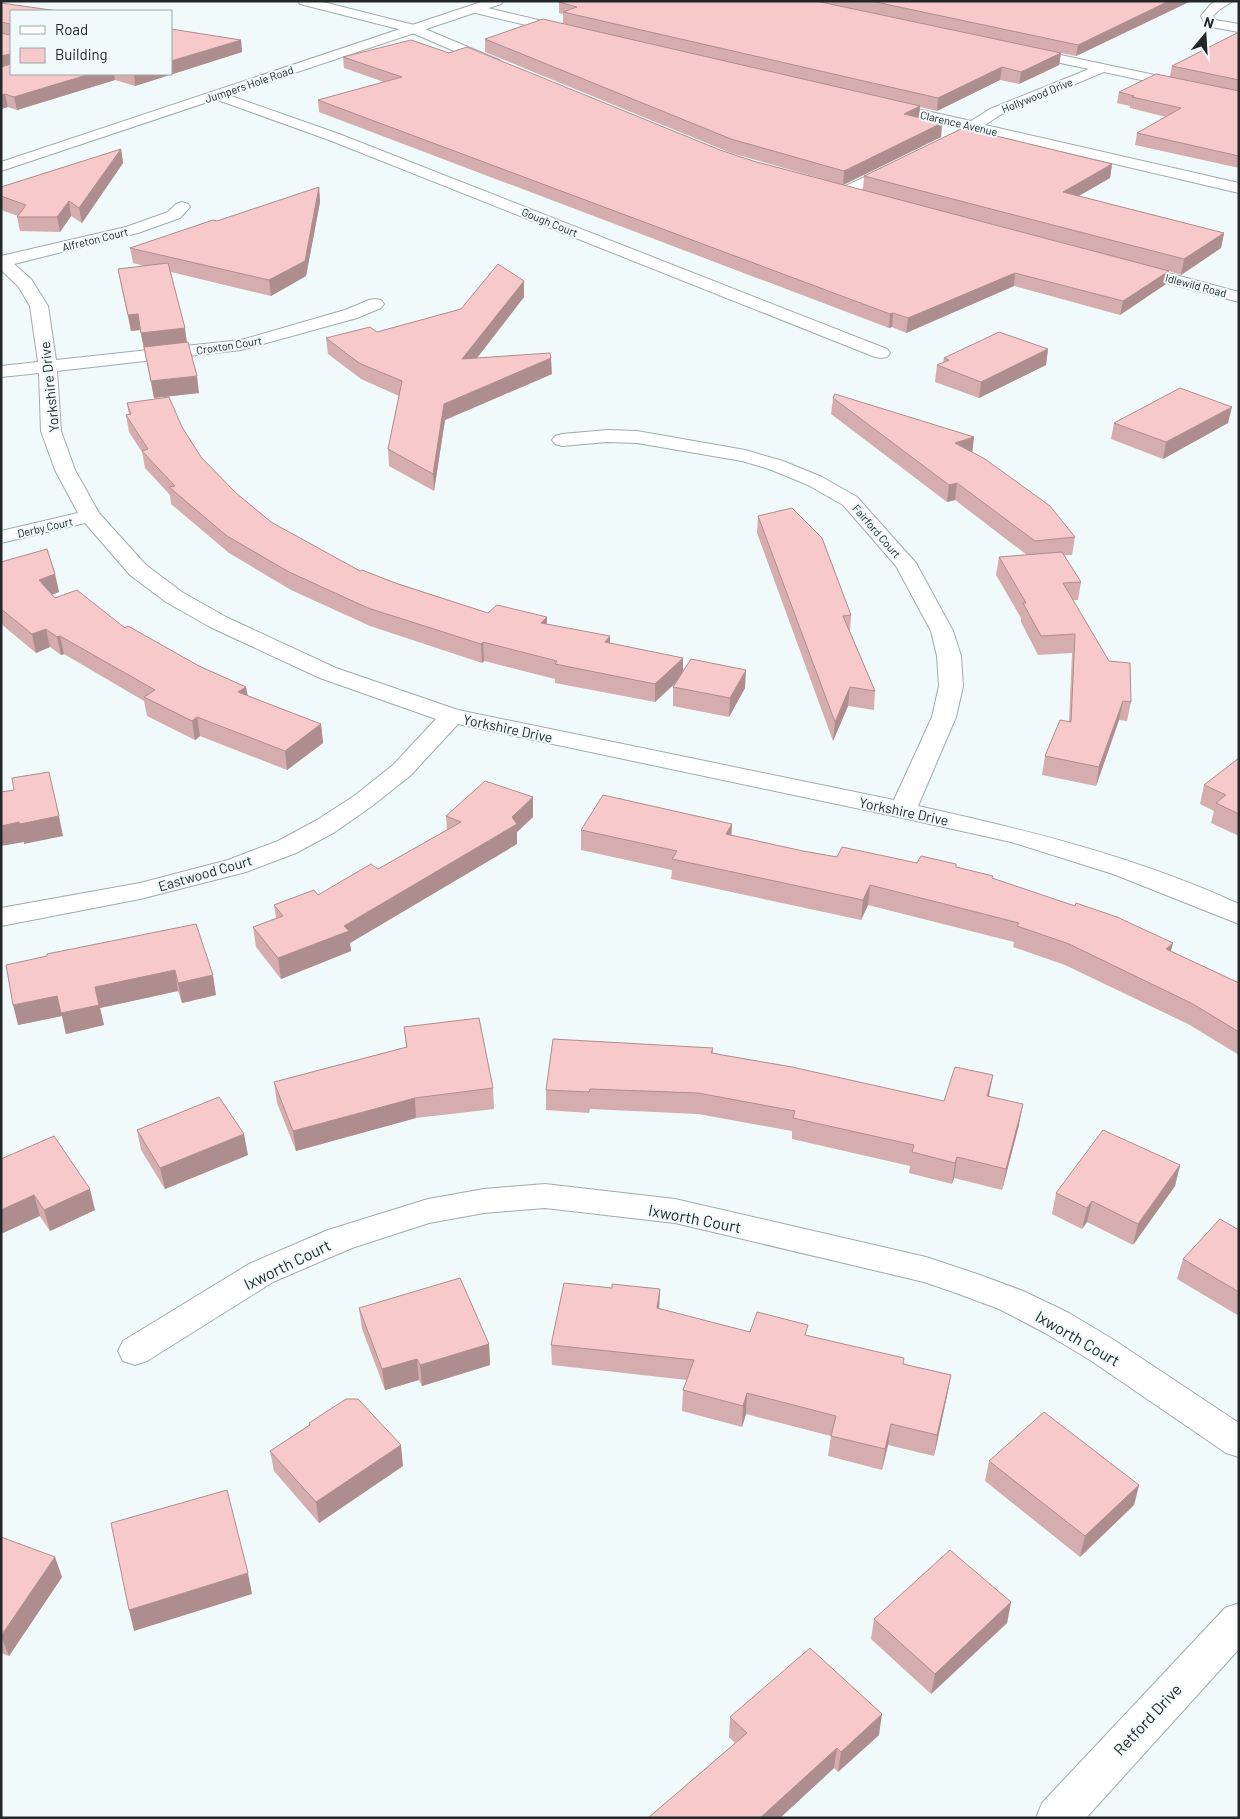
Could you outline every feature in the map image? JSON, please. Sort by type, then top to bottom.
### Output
[{"type":"street","points":[[304,1],[414,29],[509,69]]},
{"type":"street","name":"Jumpers Hole Road","points":[[1,167],[497,1]]},
{"type":"street","points":[[1227,1],[1215,7],[1207,16],[1210,23],[1239,28]]},
{"type":"street","points":[[474,9],[580,34]]},
{"type":"street","points":[[1007,48],[1239,97]]},
{"type":"street","name":"Hollywood Drive","points":[[948,140],[974,127],[981,120],[995,112],[1103,68]]},
{"type":"street","name":"Gough Court","points":[[217,95],[334,137],[881,353]]},
{"type":"street","name":"Clarence Avenue","points":[[869,102],[1239,188]]},
{"type":"street","points":[[864,198],[840,191],[912,158]]},
{"type":"street","name":"Alfreton Court","points":[[2,262],[141,227],[174,215],[182,207]]},
{"type":"street","name":"Yorkshire Drive","points":[[2,262],[25,282],[39,306],[48,367],[51,431],[65,470],[90,516],[138,570],[174,597],[218,622],[328,673],[452,716],[904,810],[1018,836],[1122,868],[1207,900],[1239,915]]},
{"type":"street","name":"Idlewild Road","points":[[1114,264],[1230,290],[1239,297]]},
{"type":"street","name":"Croxton Court","points":[[1,372],[241,345],[351,314],[375,304]]},
{"type":"street","name":"Fairford Court","points":[[562,440],[607,436],[637,437],[738,454],[815,481],[850,501],[905,563],[942,631],[950,656],[951,686],[944,717],[904,810]]},
{"type":"street","name":"Derby Court","points":[[1,537],[90,516]]},
{"type":"street","name":"Eastwood Court","points":[[1,917],[148,888],[237,866],[287,847],[326,826],[364,801],[402,770],[452,716]]},
{"type":"street","name":"Ixworth Court","points":[[134,1351],[261,1273],[340,1238],[428,1212],[484,1201],[545,1196],[675,1211],[916,1268],[994,1294],[1057,1324],[1102,1350],[1239,1442]]},
{"type":"street","name":"Retford Drive","points":[[1057,1818],[1239,1621]]},
{"type":"building","points":[[560,1],[816,1],[1061,53],[1021,72],[1002,67],[938,98],[563,12],[577,7]]},
{"type":"building","points":[[871,1],[1169,1],[1078,45]]},
{"type":"building","points":[[1,3],[51,10],[10,10],[10,24],[1,22]]},
{"type":"building","points":[[543,19],[920,106],[904,114],[942,123],[844,171],[731,139],[485,39]]},
{"type":"building","points":[[172,29],[241,40],[172,61]]},
{"type":"building","points":[[1239,32],[1239,80],[1172,66]]},
{"type":"building","points":[[1,33],[10,35],[10,54],[1,56]]},
{"type":"building","points":[[411,40],[449,53],[467,47],[720,150],[753,161],[1169,271],[1123,301],[1015,273],[908,318],[893,313],[890,314],[318,100],[402,77],[343,57]]},
{"type":"building","points":[[10,64],[10,75],[87,75],[14,97],[5,94],[1,95],[1,67]]},
{"type":"building","points":[[1156,74],[1239,91],[1239,156],[1137,133],[1181,108],[1132,97],[1134,96],[1119,92]]},
{"type":"building","points":[[963,128],[1112,164],[1063,192],[1224,233],[1184,259],[864,176]]},
{"type":"building","points":[[121,149],[79,208],[69,201],[57,217],[17,217],[26,205],[1,196],[1,187]]},
{"type":"building","points":[[319,187],[305,261],[269,280],[130,248],[213,220],[217,221]]},
{"type":"building","points":[[168,263],[185,328],[141,333],[138,314],[128,315],[118,269]]},
{"type":"building","points":[[498,264],[524,281],[462,359],[550,353],[551,358],[444,404],[433,474],[388,449],[402,381],[359,363],[326,338],[370,327],[377,332],[461,309]]},
{"type":"building","points":[[999,332],[1048,349],[981,382],[937,365],[949,360],[944,358]]},
{"type":"building","points":[[188,342],[197,376],[151,381],[144,347]]},
{"type":"building","points":[[1180,388],[1232,407],[1166,442],[1114,423]]},
{"type":"building","points":[[835,394],[974,437],[955,443],[985,459],[1050,506],[1075,537],[1035,541],[957,483],[949,485],[833,398]]},
{"type":"building","points":[[169,397],[182,427],[201,457],[236,493],[271,522],[360,571],[362,570],[398,584],[488,613],[497,605],[547,617],[541,623],[610,636],[605,642],[683,658],[655,684],[555,664],[557,661],[483,642],[481,644],[368,608],[289,572],[227,536],[169,487],[175,486],[142,451],[148,449],[126,415],[131,414],[127,403]]},
{"type":"building","points":[[792,508],[822,538],[851,615],[843,616],[875,691],[850,687],[835,722],[758,516]]},
{"type":"building","points":[[47,549],[55,574],[39,580],[55,598],[77,590],[125,628],[128,626],[199,666],[246,687],[238,692],[321,724],[285,751],[197,717],[192,721],[144,697],[155,690],[60,636],[57,637],[46,629],[32,634],[1,609],[1,562]]},
{"type":"building","points":[[1062,552],[1081,582],[1063,583],[1109,661],[1130,663],[1131,702],[1123,701],[1099,767],[1045,756],[1060,720],[1071,722],[1075,634],[1041,636],[1023,603],[1026,603],[999,557]]},
{"type":"building","points":[[691,659],[746,670],[730,698],[673,687]]},
{"type":"building","points":[[1239,758],[1239,814],[1216,803],[1226,795],[1204,785]]},
{"type":"building","points":[[49,772],[59,816],[1,826],[1,792],[14,790],[12,778]]},
{"type":"building","points":[[485,781],[533,797],[512,817],[517,824],[344,926],[349,931],[278,958],[253,927],[283,916],[274,905],[314,890],[318,895],[371,864],[378,869],[461,822],[446,816]]},
{"type":"building","points":[[603,795],[732,824],[726,834],[803,851],[837,857],[842,847],[917,863],[921,856],[956,864],[956,867],[993,876],[992,878],[1075,906],[1076,903],[1117,917],[1173,943],[1166,949],[1239,983],[1239,1032],[1193,1004],[1069,944],[1017,926],[1019,923],[870,885],[863,900],[672,859],[677,851],[581,830]]},
{"type":"building","points":[[196,924],[213,975],[178,983],[175,970],[95,987],[99,1005],[61,1013],[57,996],[13,1005],[6,965],[47,956],[47,954]]},
{"type":"building","points":[[479,1018],[493,1088],[415,1098],[293,1131],[274,1082],[407,1047],[404,1027]]},
{"type":"building","points":[[553,1039],[713,1048],[711,1053],[792,1067],[944,1101],[955,1067],[993,1075],[987,1096],[1023,1104],[1006,1169],[957,1157],[955,1163],[912,1152],[914,1145],[793,1118],[795,1111],[698,1093],[590,1089],[589,1092],[546,1090]]},
{"type":"building","points":[[219,1097],[244,1134],[160,1168],[137,1130]]},
{"type":"building","points":[[1103,1130],[1180,1165],[1138,1224],[1092,1201],[1087,1208],[1056,1193]]},
{"type":"building","points":[[54,1136],[90,1189],[44,1210],[34,1195],[1,1210],[1,1159]]},
{"type":"building","points":[[1220,1219],[1239,1230],[1239,1292],[1183,1259]]},
{"type":"building","points":[[460,1278],[489,1344],[420,1365],[417,1359],[382,1369],[359,1308]]},
{"type":"building","points":[[564,1283],[612,1288],[612,1284],[660,1289],[657,1308],[750,1332],[757,1312],[808,1325],[805,1335],[904,1358],[903,1364],[951,1375],[937,1435],[891,1424],[885,1449],[831,1436],[836,1416],[747,1393],[743,1406],[683,1390],[694,1360],[551,1345]]},
{"type":"building","points":[[346,1399],[358,1399],[401,1445],[316,1502],[270,1451]]},
{"type":"building","points":[[1044,1412],[1139,1485],[1085,1536],[989,1461]]},
{"type":"building","points":[[227,1490],[248,1573],[129,1610],[111,1523]]},
{"type":"building","points":[[1,1537],[55,1557],[1,1636]]},
{"type":"building","points":[[950,1550],[1011,1602],[935,1674],[874,1619]]},
{"type":"building","points":[[810,1648],[882,1714],[841,1752],[837,1748],[760,1818],[648,1818],[747,1733],[730,1717]]}]
